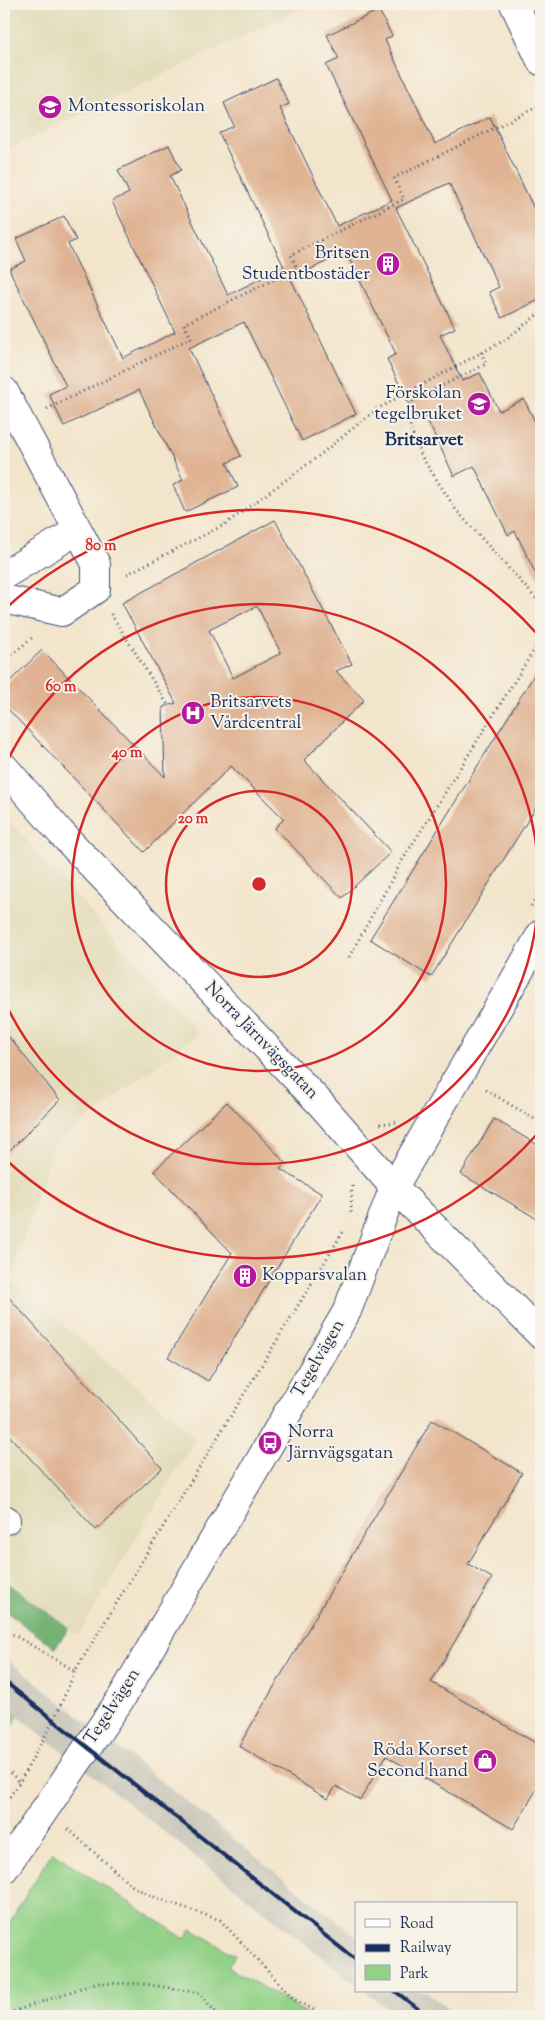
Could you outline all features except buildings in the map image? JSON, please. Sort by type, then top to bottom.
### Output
[{"type":"street","points":[[514,4],[541,61]]},
{"type":"street","points":[[4,391],[96,564],[96,589],[62,612],[4,599]]},
{"type":"street","points":[[4,575],[78,530]]},
{"type":"street","name":"Norra Järnvägsgatan","points":[[4,767],[61,833],[319,1102],[394,1187],[541,1335]]},
{"type":"street","name":"Tegelvägen","points":[[4,1869],[122,1697],[347,1311],[394,1187],[541,934]]},
{"type":"path","points":[[54,406],[191,338],[184,324],[298,268],[291,255],[404,199],[394,178],[541,106]]},
{"type":"path","points":[[168,706],[96,589],[224,525],[316,458],[377,409],[505,340],[541,312]]},
{"type":"path","points":[[481,352],[486,364],[413,400],[410,428],[422,459],[457,511],[541,604]]},
{"type":"path","points":[[349,957],[402,861],[541,639]]},
{"type":"path","points":[[459,1074],[541,1123]]},
{"type":"path","points":[[4,1805],[20,1783],[54,1720],[75,1671],[347,1225]]},
{"type":"path","points":[[4,1629],[75,1671]]},
{"type":"path","points":[[4,1765],[46,1808],[131,1885],[149,1895],[220,1920],[294,1999],[326,2016]]},
{"type":"path","points":[[4,2014],[95,1983],[146,1984],[199,1993],[219,2016]]},
{"type":"shaded area","name":"Montessoriskolan","points":[[4,4],[310,4],[4,151]]},
{"type":"shaded area","points":[[4,815],[199,1033],[54,1145],[10,1280],[196,1437],[78,1636],[4,1577]]},
{"type":"shaded area","points":[[4,1657],[355,1935],[355,1983],[4,1705]]},
{"type":"shaded area","points":[[366,1992],[427,1992],[457,2016],[397,2016]]},
{"type":"green space","points":[[4,1581],[69,1628],[55,1648],[4,1610]]},
{"type":"green space","points":[[4,1705],[18,1716],[4,1741]]},
{"type":"green space","points":[[52,1852],[185,1939],[191,1929],[235,1955],[228,1967],[311,2016],[4,2016],[4,1932]]},
{"type":"railway","points":[[4,1681],[355,1959]]},
{"type":"railway","points":[[396,1992],[427,2016]]},
{"type":"place","name":"Montessoriskolan","points":[[50,107]]},
{"type":"place","name":"Britsen Studentbostäder","points":[[388,264]]},
{"type":"place","name":"Förskolan tegelbruket","points":[[479,404]]},
{"type":"place","name":"Britsarvets Vårdcentral","points":[[193,713]]},
{"type":"place","name":"Kopparsvalan","points":[[245,1276]]},
{"type":"place","name":"Norra Järnvägsgatan","points":[[270,1443]]},
{"type":"place","name":"Röda Korset Second hand","points":[[485,1761]]},
{"type":"district","name":"Britsarvet","points":[[424,440]]}]
